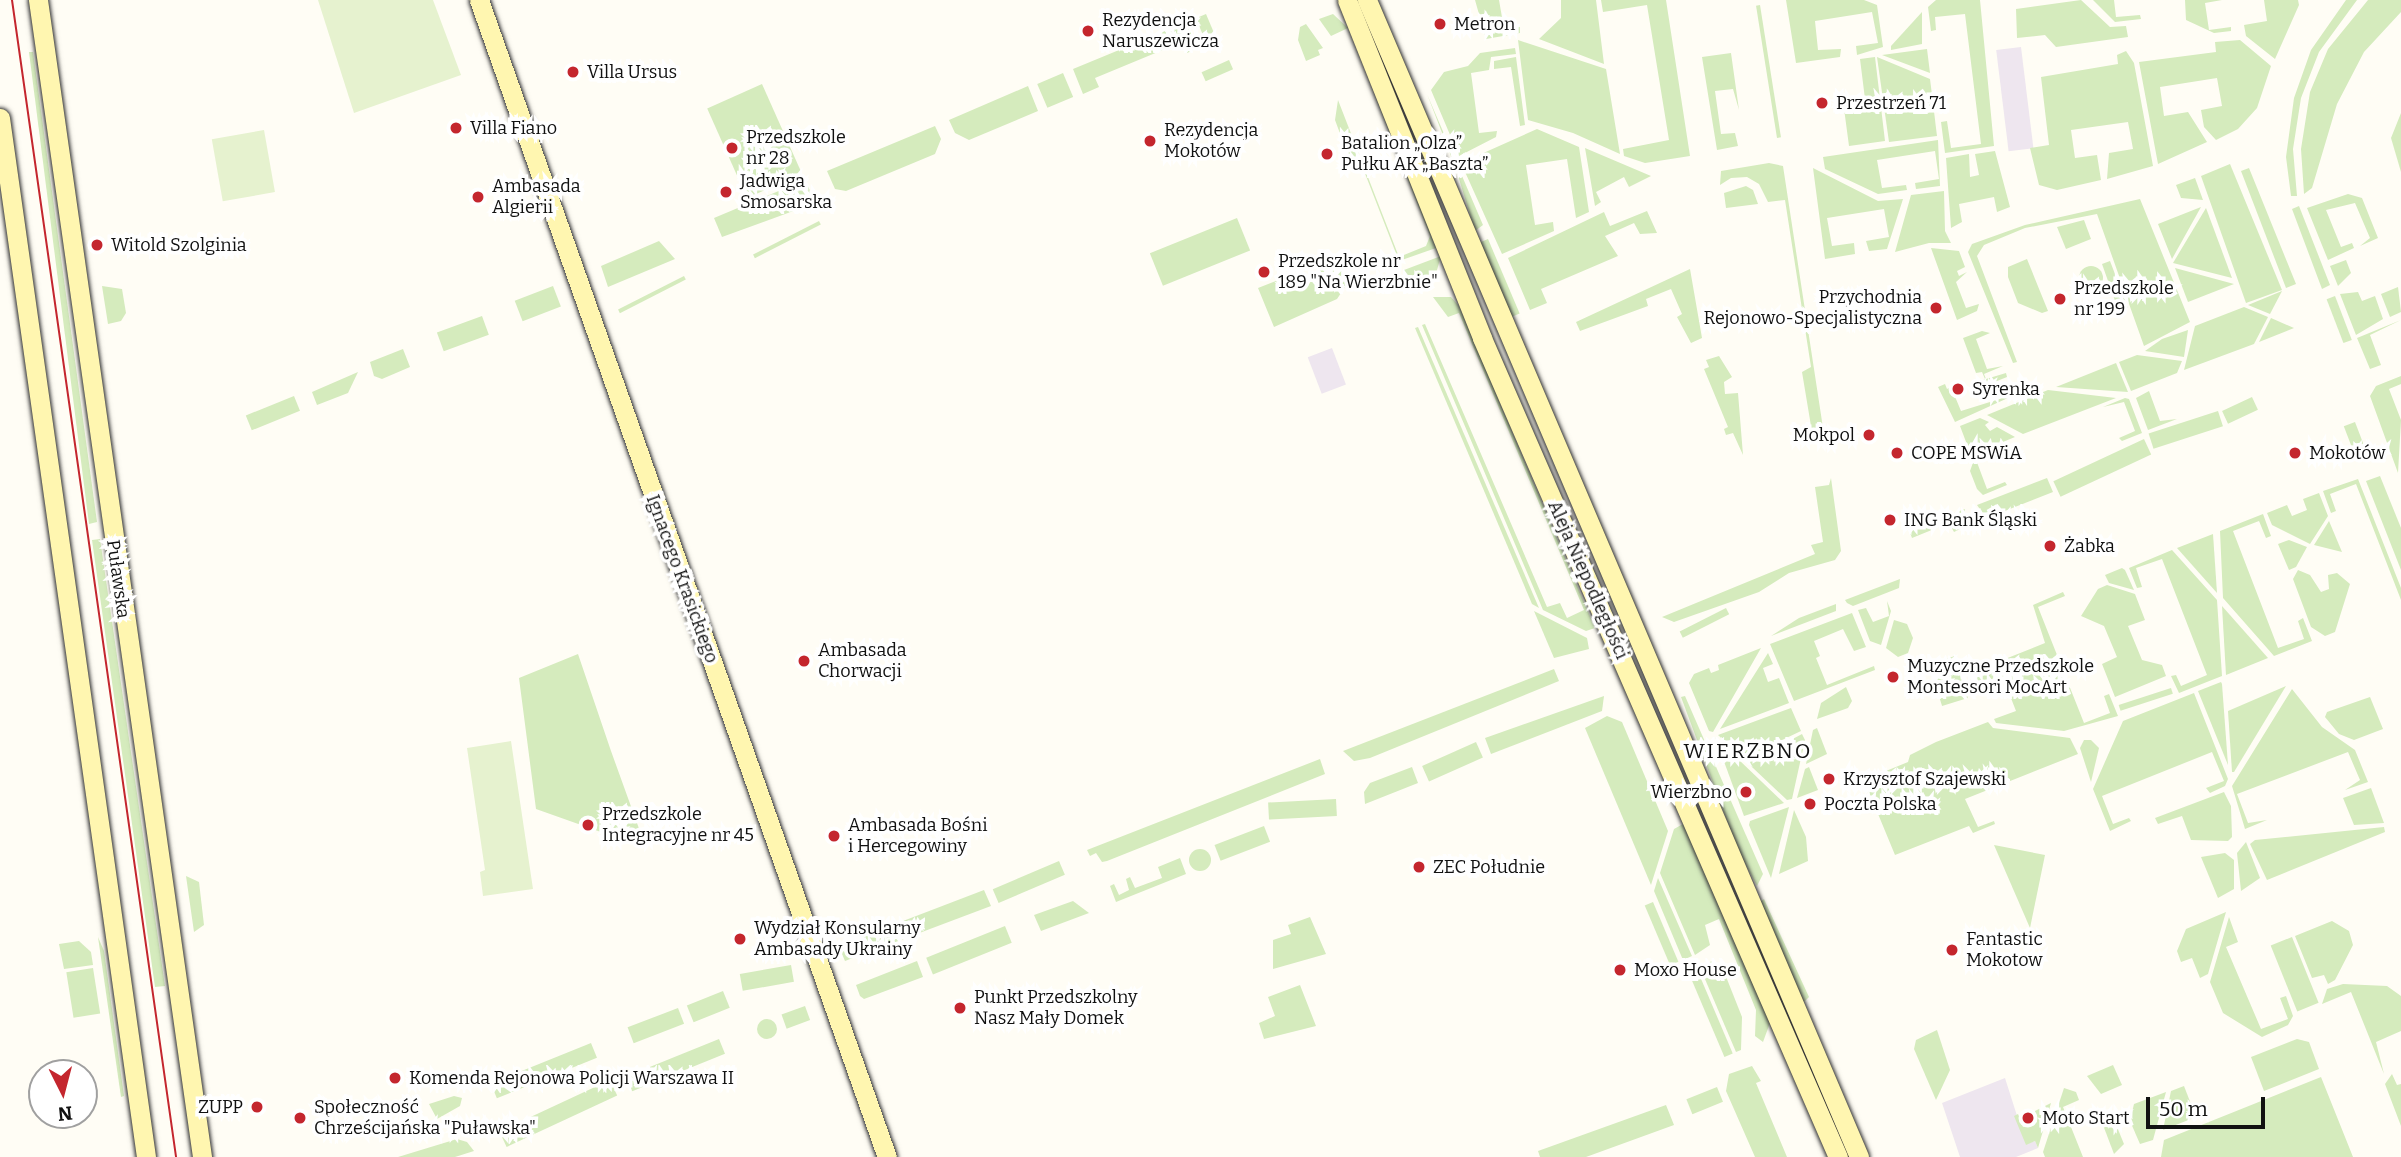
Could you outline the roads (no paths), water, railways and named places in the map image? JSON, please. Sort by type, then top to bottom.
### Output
[{"type":"main road","name":"Puławska","points":[[38,0],[202,1157]]},
{"type":"main road","name":"Ignacego Krasickiego","points":[[479,0],[887,1157]]},
{"type":"main road","name":"Aleja Niepodległości","points":[[1347,0],[1458,278],[1838,1157]]},
{"type":"main road","name":"Aleja Niepodległości","points":[[1367,0],[1858,1157]]},
{"type":"main road","points":[[0,118],[146,1157]]},
{"type":"main road","points":[[1458,278],[1473,282],[1499,311]]},
{"type":"tram line","points":[[12,0],[176,1157]]},
{"type":"place","name":"Metron","points":[[1440,24]]},
{"type":"place","name":"Rezydencja Naruszewicza","points":[[1088,31]]},
{"type":"place","name":"Villa Ursus","points":[[573,72]]},
{"type":"place","name":"Przestrzeń 71","points":[[1822,103]]},
{"type":"place","name":"Villa Fiano","points":[[456,128]]},
{"type":"place","name":"Rezydencja Mokotów","points":[[1150,141]]},
{"type":"place","name":"Przedszkole nr 28","points":[[732,148]]},
{"type":"place","name":"Batalion „Olza” Pułku AK „Baszta”","points":[[1327,154]]},
{"type":"place","name":"Jadwiga Smosarska","points":[[726,192]]},
{"type":"place","name":"Ambasada Algierii","points":[[478,197]]},
{"type":"place","name":"Witold Szolginia","points":[[97,245]]},
{"type":"place","name":"Przedszkole nr 189 \"Na Wierzbnie\"","points":[[1264,272]]},
{"type":"place","name":"Przedszkole nr 199","points":[[2060,299]]},
{"type":"place","name":"Przychodnia Rejonowo-Specjalistyczna","points":[[1936,308]]},
{"type":"place","name":"Syrenka","points":[[1958,389]]},
{"type":"place","name":"Mokpol","points":[[1869,435]]},
{"type":"place","name":"COPE MSWiA","points":[[1897,453]]},
{"type":"place","name":"Mokotów","points":[[2295,453]]},
{"type":"place","name":"ING Bank Śląski","points":[[1890,520]]},
{"type":"place","name":"Żabka","points":[[2050,546]]},
{"type":"place","name":"Ambasada Chorwacji","points":[[804,661]]},
{"type":"place","name":"Muzyczne Przedszkole Montessori MocArt","points":[[1893,677]]},
{"type":"place","name":"Krzysztof Szajewski","points":[[1829,779]]},
{"type":"place","name":"Wierzbno","points":[[1746,792]]},
{"type":"place","name":"Poczta Polska","points":[[1810,804]]},
{"type":"place","name":"Przedszkole Integracyjne nr 45","points":[[588,825]]},
{"type":"place","name":"Ambasada Bośni i Hercegowiny","points":[[834,836]]},
{"type":"place","name":"ZEC Południe","points":[[1419,867]]},
{"type":"place","name":"Wydział Konsularny Ambasady Ukrainy","points":[[740,939]]},
{"type":"place","name":"Fantastic Mokotow","points":[[1952,950]]},
{"type":"place","name":"Moxo House","points":[[1620,970]]},
{"type":"place","name":"Punkt Przedszkolny Nasz Mały Domek","points":[[960,1008]]},
{"type":"place","name":"Komenda Rejonowa Policji Warszawa II","points":[[395,1078]]},
{"type":"place","name":"ZUPP","points":[[257,1107]]},
{"type":"place","name":"Społeczność Chrześcijańska \"Puławska\"","points":[[300,1118]]},
{"type":"place","name":"Moto Start","points":[[2028,1118]]},
{"type":"district","name":"WIERZBNO","points":[[1748,751]]}]
